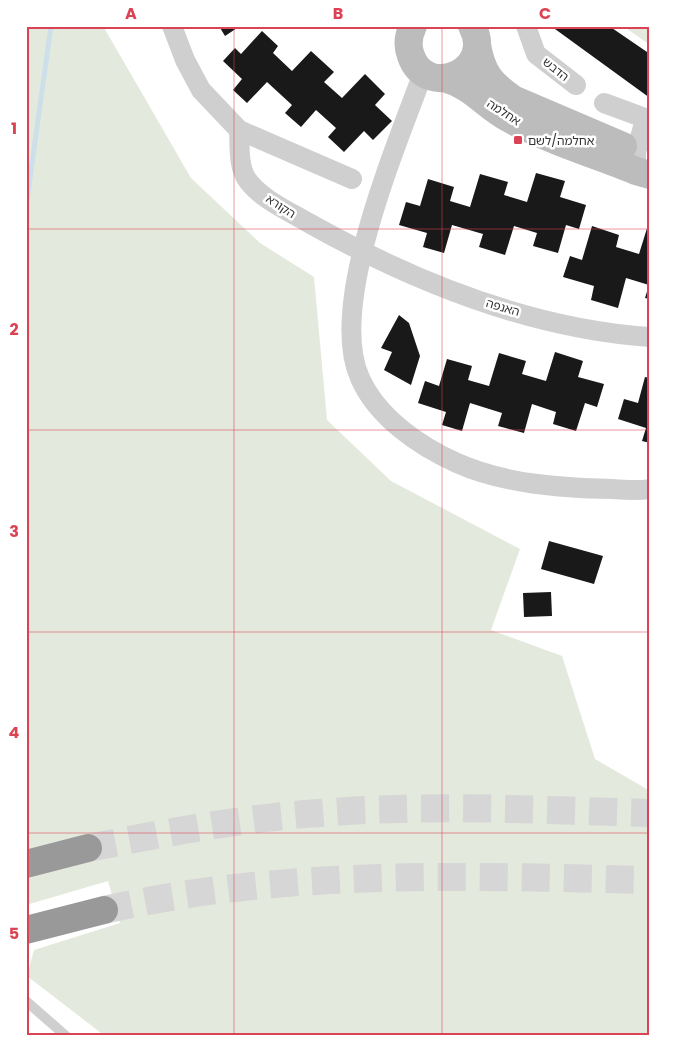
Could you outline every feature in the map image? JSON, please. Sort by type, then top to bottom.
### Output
[{"type":"highway","points":[[26,864],[88,848]]},
{"type":"highway","points":[[26,930],[104,910]]},
{"type":"street","points":[[172,26],[184,60],[201,90],[239,130],[352,179]]},
{"type":"street","points":[[393,26],[411,38],[412,61],[434,76],[461,73],[470,66],[475,55],[475,33]]},
{"type":"street","name":"הדבש","points":[[526,26],[536,54],[576,85]]},
{"type":"street","name":"אחלמה","points":[[475,33],[481,66],[499,90],[513,99],[643,164]]},
{"type":"street","points":[[434,76],[380,194],[355,279],[351,337],[359,376],[368,394],[400,427],[422,445],[479,473],[556,486],[599,489],[650,489]]},
{"type":"street","name":"אחלמה","points":[[434,76],[468,87],[508,118],[643,164]]},
{"type":"street","points":[[604,103],[648,120],[643,164]]},
{"type":"street","name":"הקורא","points":[[239,130],[240,162],[246,178],[257,189],[279,206],[362,253]]},
{"type":"street","name":"האנפה","points":[[362,253],[476,299],[571,325],[650,337]]},
{"type":"lane","points":[[26,1001],[66,1036]]},
{"type":"shaded area","points":[[26,26],[103,26],[191,178],[260,243],[314,277],[327,420],[391,481],[520,549],[491,630],[562,656],[595,759],[650,791],[650,1036],[105,1036],[27,976],[34,950],[120,923],[108,881],[26,905]]},
{"type":"shaded area","points":[[623,26],[650,26],[650,45]]},
{"type":"building","points":[[219,26],[240,26],[225,36]]},
{"type":"building","points":[[556,26],[609,26],[650,54],[650,98],[555,29]]},
{"type":"building","points":[[262,31],[278,46],[273,53],[292,71],[311,51],[334,72],[324,82],[342,98],[365,74],[385,94],[375,105],[392,121],[373,140],[364,131],[344,152],[328,137],[336,128],[316,110],[301,127],[285,113],[292,105],[267,82],[247,103],[233,90],[242,79],[223,61],[235,48],[241,54]]},
{"type":"building","points":[[536,173],[565,181],[560,197],[586,205],[579,229],[566,225],[558,253],[533,246],[537,233],[514,226],[505,255],[479,247],[483,234],[452,225],[444,253],[423,247],[427,233],[399,225],[406,202],[420,206],[428,179],[454,187],[450,201],[470,207],[480,174],[508,182],[504,195],[527,202]]},
{"type":"building","points":[[648,225],[650,299],[645,298],[649,285],[626,278],[618,308],[591,300],[594,286],[563,277],[570,256],[582,260],[592,226],[619,235],[616,247],[639,254]]},
{"type":"building","points":[[399,315],[409,323],[420,356],[411,385],[384,370],[392,352],[381,348]]},
{"type":"building","points":[[555,352],[583,361],[578,377],[604,384],[597,407],[585,403],[576,431],[553,424],[556,412],[532,404],[524,433],[498,426],[502,413],[470,403],[462,431],[442,425],[446,412],[418,403],[425,381],[439,386],[447,359],[472,366],[468,380],[489,386],[499,353],[526,361],[522,374],[546,381]]},
{"type":"building","points":[[645,377],[650,378],[650,443],[642,441],[646,428],[618,419],[624,399],[638,403]]},
{"type":"building","points":[[549,541],[603,556],[594,584],[541,569]]},
{"type":"building","points":[[551,592],[552,616],[524,617],[523,593]]},
{"type":"waterway","points":[[26,207],[51,26]]},
{"type":"tunnel","points":[[88,848],[232,822],[291,815],[361,810],[485,808],[650,813]]},
{"type":"tunnel","points":[[104,910],[171,897],[239,887],[307,881],[444,877],[650,880]]},
{"type":"place","name":"אחלמה/לשם","points":[[518,140]]}]
